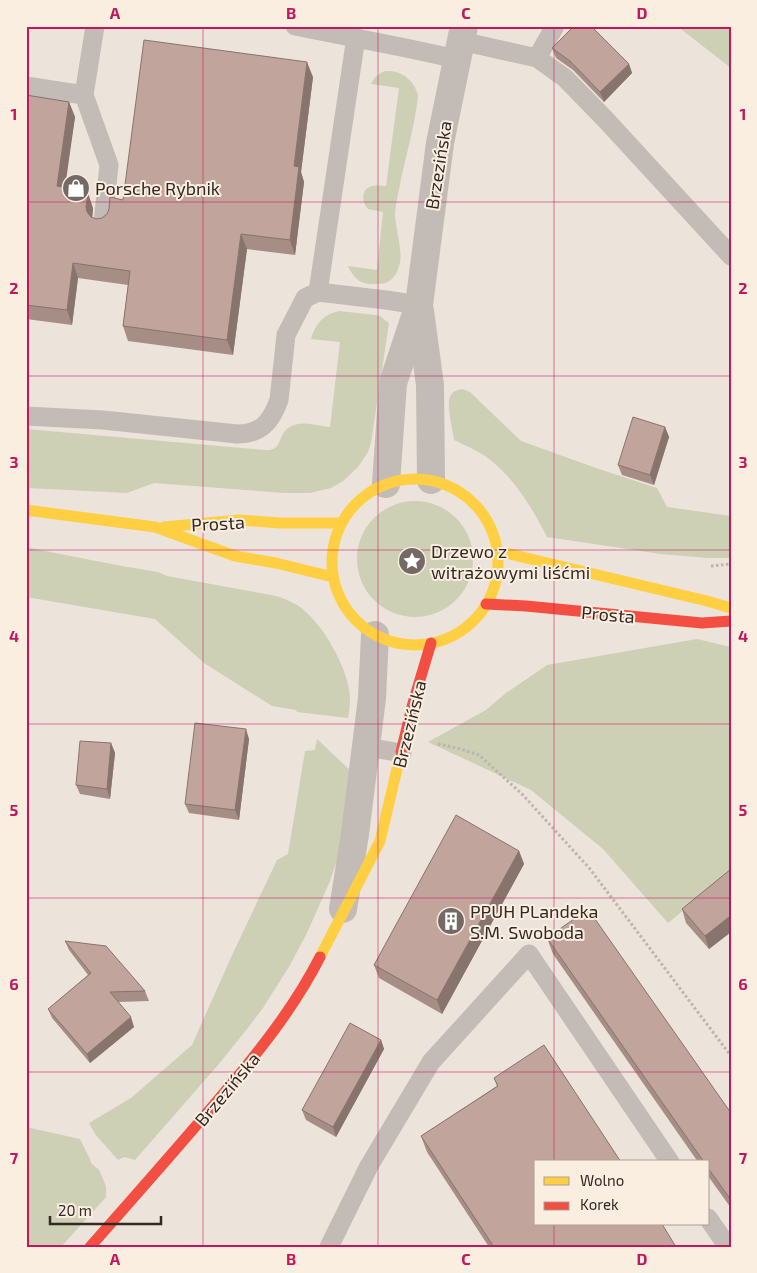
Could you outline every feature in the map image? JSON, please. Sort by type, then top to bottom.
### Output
[{"type":"main road","points":[[399,480],[431,480],[456,490],[469,498],[488,522],[494,536],[497,551],[495,584],[486,604],[476,619],[462,630],[447,638],[416,645],[388,641],[364,628],[347,611],[341,600],[333,577],[331,564],[335,536],[347,512],[364,495],[374,489],[399,480]]},
{"type":"main road","name":"Prosta","points":[[26,510],[155,528],[235,556],[276,563],[333,577]]},
{"type":"main road","name":"Prosta","points":[[155,528],[240,520],[341,523]]},
{"type":"main road","name":"Prosta","points":[[497,551],[731,608]]},
{"type":"main road","name":"Prosta","points":[[486,604],[702,622],[731,621]]},
{"type":"main road","name":"Brzezińska","points":[[90,1247],[205,1116],[272,1034],[310,977],[380,841],[413,703],[431,643]]},
{"type":"street","name":"Brzezińska","points":[[386,484],[394,382],[419,305],[440,143],[461,42]]},
{"type":"street","name":"Brzezińska","points":[[419,305],[430,384],[431,480]]},
{"type":"street","name":"Brzezińska","points":[[342,915],[355,834],[372,698],[375,635]]},
{"type":"lane","points":[[94,26],[84,95],[109,164],[103,223]]},
{"type":"lane","points":[[295,26],[356,38],[461,42],[537,58],[565,78],[731,256]]},
{"type":"lane","points":[[537,58],[555,26]]},
{"type":"lane","points":[[318,292],[356,38]]},
{"type":"lane","points":[[26,86],[84,95]]},
{"type":"lane","points":[[26,416],[104,420],[246,434],[260,429],[276,408],[279,400],[286,335],[305,298],[318,292],[419,305]]},
{"type":"lane","points":[[366,747],[402,753]]},
{"type":"lane","points":[[329,1247],[369,1166],[431,1062],[529,954],[669,1160]]},
{"type":"lane","points":[[710,1221],[728,1247]]},
{"type":"path","points":[[439,744],[479,755],[522,794],[590,869],[731,1056]]},
{"type":"green space","points":[[677,26],[731,26],[731,68]]},
{"type":"green space","points":[[386,71],[397,72],[411,81],[418,96],[395,209],[400,247],[399,266],[394,277],[389,281],[382,284],[372,284],[363,283],[356,279],[348,266],[377,270],[383,212],[368,209],[363,195],[369,187],[386,186],[399,88],[371,84],[377,76]]},
{"type":"green space","points":[[339,311],[380,316],[389,323],[371,443],[368,452],[358,467],[343,481],[331,488],[310,493],[284,493],[154,483],[127,493],[26,488],[26,429],[266,450],[276,447],[287,429],[292,426],[305,423],[330,427],[340,342],[311,339],[321,320]]},
{"type":"green space","points":[[462,389],[470,392],[521,441],[657,488],[667,507],[731,516],[731,558],[661,554],[547,537],[511,480],[491,460],[476,450],[454,440],[449,399],[453,393]]},
{"type":"green space","points":[[415,501],[437,506],[456,518],[468,537],[473,559],[468,581],[456,600],[437,612],[415,617],[393,612],[374,600],[362,581],[357,559],[362,537],[374,518],[393,506]]},
{"type":"green space","points":[[26,547],[276,596],[297,605],[316,622],[332,647],[345,673],[350,698],[348,718],[297,712],[296,710],[272,706],[204,663],[155,619],[26,597]]},
{"type":"green space","points":[[697,639],[731,647],[731,871],[668,923],[603,849],[531,790],[428,742],[486,710],[506,693],[547,665]]},
{"type":"green space","points":[[317,739],[353,773],[339,854],[330,881],[307,933],[290,965],[263,1008],[218,1065],[135,1160],[124,1157],[118,1160],[95,1134],[89,1123],[131,1098],[192,1045],[277,860],[288,854],[305,751],[315,750]]},
{"type":"green space","points":[[26,1127],[80,1139],[91,1163],[99,1170],[106,1187],[106,1197],[61,1247],[26,1247]]},
{"type":"building","points":[[574,26],[591,26],[629,64],[600,92],[570,61],[552,48]]},
{"type":"building","points":[[144,40],[307,62],[294,166],[299,167],[290,240],[241,234],[227,340],[123,326],[130,271],[73,263],[67,310],[26,305],[26,95],[69,102],[57,186],[88,193],[87,212],[96,219],[102,218],[109,209],[110,197],[123,200]]},
{"type":"building","points":[[633,417],[665,427],[650,475],[618,465]]},
{"type":"building","points":[[195,723],[246,729],[235,810],[185,804]]},
{"type":"building","points":[[80,741],[111,743],[107,789],[76,785]]},
{"type":"building","name":"PPUH PLandeka S.M. Swoboda","points":[[456,815],[519,851],[437,1000],[374,965]]},
{"type":"building","points":[[731,869],[731,920],[729,917],[705,936],[682,909]]},
{"type":"building","points":[[588,909],[731,1113],[731,1200],[710,1171],[710,1160],[703,1160],[547,938]]},
{"type":"building","points":[[65,941],[106,946],[145,991],[110,992],[131,1017],[87,1054],[48,1009],[91,973]]},
{"type":"building","points":[[350,1023],[381,1040],[333,1127],[302,1110]]},
{"type":"building","points":[[544,1045],[620,1160],[534,1160],[534,1226],[663,1226],[676,1247],[494,1247],[421,1136],[498,1086],[494,1078]]},
{"type":"traffic: slow","points":[[423,479],[447,485],[474,503],[492,530],[497,546],[498,562],[497,578],[492,594],[474,621],[461,631],[439,642],[407,645],[383,639],[362,626],[351,615],[335,586],[332,554],[338,530],[351,509],[362,498],[391,482],[423,479]]},
{"type":"traffic: slow","points":[[26,510],[155,527],[235,556],[276,563],[333,577]]},
{"type":"traffic: slow","points":[[164,527],[239,520],[280,523],[341,523]]},
{"type":"traffic: slow","points":[[497,551],[731,608]]},
{"type":"traffic: slow","points":[[320,957],[380,841],[401,752]]},
{"type":"traffic: jam","points":[[486,604],[526,606],[702,623],[731,621]]},
{"type":"traffic: jam","points":[[401,752],[431,643]]},
{"type":"traffic: jam","points":[[90,1247],[202,1119],[260,1049],[286,1014],[320,957]]},
{"type":"place","name":"Porsche Rybnik","points":[[76,188]]},
{"type":"place","name":"Drzewo z witrażowymi liśćmi","points":[[412,561]]},
{"type":"place","name":"PPUH PLandeka S.M. Swoboda","points":[[451,921]]}]
